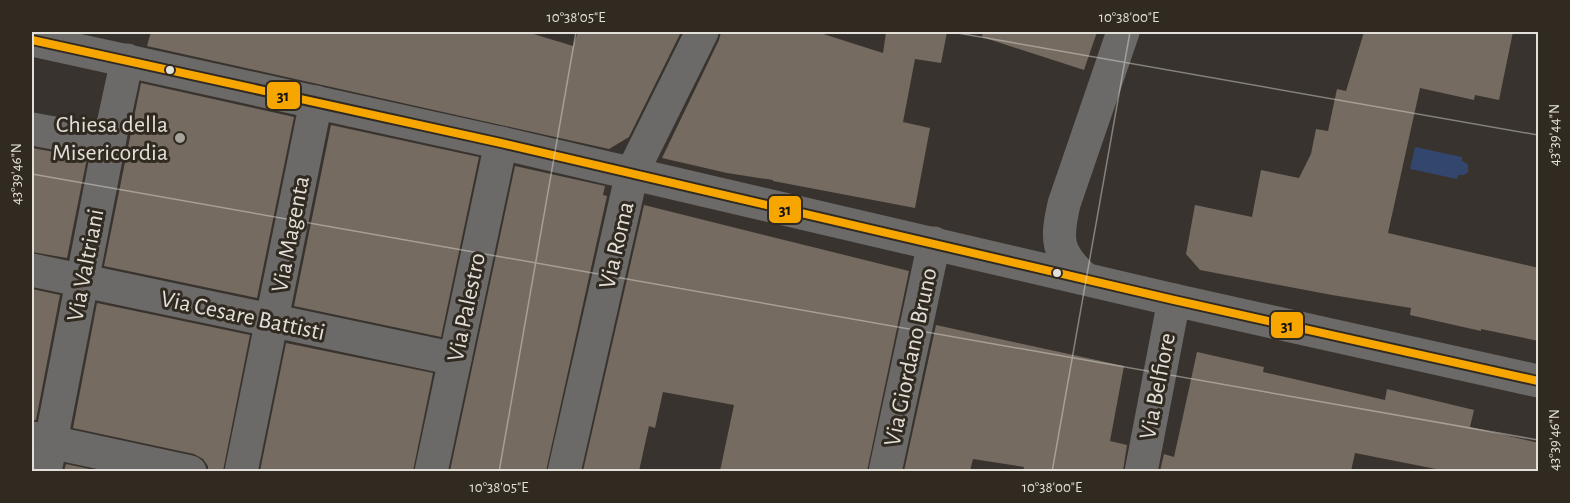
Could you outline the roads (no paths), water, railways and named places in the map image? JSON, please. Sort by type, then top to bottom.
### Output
[{"type":"street","name":"Via Roma","points":[[564,471],[632,173],[702,32]]},
{"type":"street","points":[[1084,278],[1062,253],[1058,238],[1059,225],[1064,204],[1123,32]]},
{"type":"street","points":[[32,40],[501,143],[1174,300],[1539,381]]},
{"type":"street","name":"Via Valtriani","points":[[43,450],[82,281],[127,60]]},
{"type":"street","name":"Via Magenta","points":[[241,471],[316,102]]},
{"type":"street","points":[[32,129],[109,143]]},
{"type":"street","name":"Via Palestro","points":[[431,471],[501,143]]},
{"type":"street","name":"Via Giordano Bruno","points":[[885,471],[934,243]]},
{"type":"street","name":"Via Cesare Battisti","points":[[32,270],[455,359]]},
{"type":"street","name":"Via Belfiore","points":[[1141,471],[1174,300]]},
{"type":"street","points":[[43,450],[190,471]]},
{"type":"water","points":[[1415,147],[1462,157],[1462,161],[1468,164],[1468,172],[1458,175],[1457,179],[1410,169]]},
{"type":"place","name":"Chiesa della Misericordia","points":[[180,138]]}]
